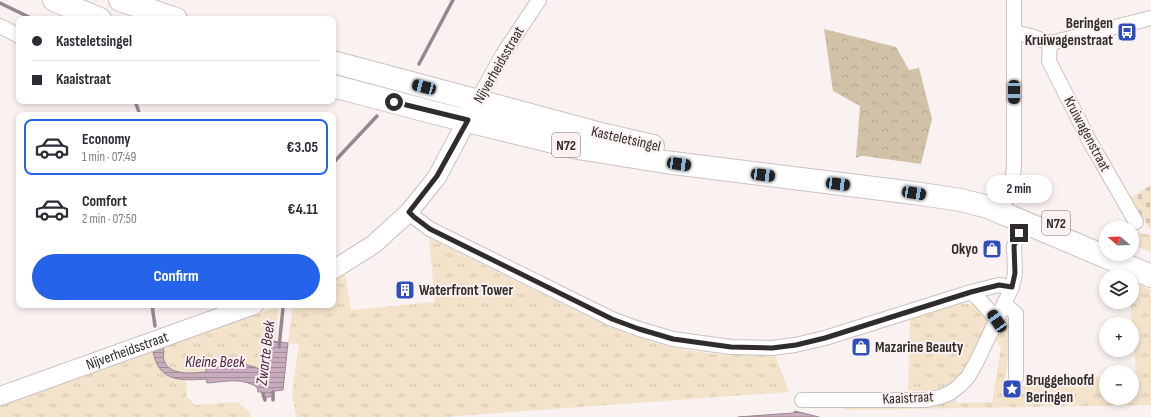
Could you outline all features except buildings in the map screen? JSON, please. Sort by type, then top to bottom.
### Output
[{"type":"main road","points":[[54,0],[93,16]]},
{"type":"main road","points":[[120,0],[167,16]]},
{"type":"main road","name":"Kasteletsingel","points":[[336,63],[646,145],[959,185],[985,192],[1006,200],[1099,242]]},
{"type":"main road","name":"Kasteletsingel","points":[[336,87],[585,149],[665,162],[961,200],[995,210],[1151,276]]},
{"type":"main road","points":[[1139,257],[1151,261]]},
{"type":"street","name":"Nijverheidsstraat","points":[[336,268],[374,244],[409,212],[437,176],[503,54],[539,0]]},
{"type":"street","points":[[1006,200],[1013,179],[1014,166],[1013,0]]},
{"type":"street","points":[[1014,32],[1050,43],[1151,18]]},
{"type":"street","points":[[0,26],[16,34]]},
{"type":"street","name":"Kruiwagenstraat","points":[[1050,43],[1049,62],[1090,142],[1135,221]]},
{"type":"street","points":[[409,212],[430,229],[594,311],[639,329],[673,339],[731,347],[772,348],[796,345],[825,338],[971,292],[999,285],[1012,287]]},
{"type":"street","name":"Kaaistraat","points":[[802,400],[926,400],[950,393],[958,387],[968,377],[997,321],[1012,287],[1015,273],[1014,246],[1019,233]]},
{"type":"street","points":[[971,292],[980,300],[997,321]]},
{"type":"street","points":[[1004,303],[1016,314],[1016,378]]},
{"type":"street","name":"Nijverheidsstraat","points":[[0,396],[246,308]]},
{"type":"green space","points":[[824,29],[896,47],[909,70],[919,68],[932,119],[921,164],[864,156],[856,158],[860,106],[833,91]]},
{"type":"green space","points":[[1151,185],[1151,228],[1149,228],[1130,198]]},
{"type":"green space","points":[[1139,233],[1151,235],[1151,252],[1139,248]]},
{"type":"green space","points":[[429,238],[591,318],[642,339],[675,348],[710,353],[729,355],[775,354],[789,392],[444,417],[296,417],[292,393],[299,344],[288,343],[293,308],[336,308],[336,279],[345,274],[351,310],[435,302]]},
{"type":"green space","points":[[1139,285],[1151,290],[1151,405],[847,410],[834,406],[935,406],[955,398],[956,402],[959,403],[992,402],[1001,348],[996,340],[1005,318],[1008,320],[1008,360],[1004,385],[1009,385],[1009,389],[1013,390],[1015,386],[1099,377],[1099,405],[1139,405],[1139,365],[1136,365],[1135,357],[1139,357],[1139,317],[1131,317],[1131,309],[1139,309]]},
{"type":"green space","points":[[960,304],[980,306],[986,316],[986,325],[973,357],[958,378],[946,388],[930,391],[908,391],[910,319]]},
{"type":"green space","points":[[278,308],[276,341],[272,342],[268,369],[260,370],[244,364],[233,364],[206,367],[206,372],[177,372],[163,360],[163,348]]},
{"type":"green space","points":[[153,352],[159,368],[165,374],[173,378],[186,381],[187,397],[195,405],[237,402],[250,412],[251,417],[0,417],[0,406]]},
{"type":"shaded area","points":[[272,341],[288,343],[283,390],[274,391],[274,396],[263,398],[262,392],[258,392],[257,387],[245,382],[232,381],[207,383],[206,379],[185,380],[172,377],[161,370],[156,362],[153,352],[163,348],[165,363],[174,371],[187,373],[206,372],[206,367],[243,364],[263,371],[268,369]]},
{"type":"shaded area","points":[[795,411],[819,417],[738,417],[793,413]]},
{"type":"waterway","name":"Zwarte Beek","points":[[419,64],[453,0]]},
{"type":"waterway","name":"Kleine Beek","points":[[0,3],[27,16]]},
{"type":"waterway","name":"Kleine Beek","points":[[136,104],[139,112]]},
{"type":"waterway","name":"Zwarte Beek","points":[[336,160],[377,116]]},
{"type":"waterway","name":"Kleine Beek","points":[[152,308],[155,326]]},
{"type":"waterway","name":"Zwarte Beek","points":[[279,347],[283,308]]},
{"type":"waterway","name":"Zwarte Beek","points":[[273,392],[273,400]]},
{"type":"waterway","name":"Kleine Beek","points":[[263,394],[265,400]]},
{"type":"place","name":"Beringen Kruiwagenstraat","points":[[1127,32]]},
{"type":"place","name":"Okyo","points":[[992,249]]},
{"type":"place","name":"Waterfront Tower","points":[[405,290]]},
{"type":"place","name":"Mazarine Beauty","points":[[861,347]]},
{"type":"place","name":"Bruggehoofd Beringen","points":[[1012,389]]},
{"type":"route","points":[[394,102],[468,120],[437,176],[409,212],[414,217],[430,229],[594,311],[639,329],[673,339],[731,347],[772,348],[796,345],[825,338],[971,292],[999,285],[1012,287],[1015,273],[1014,246],[1019,233]]}]
